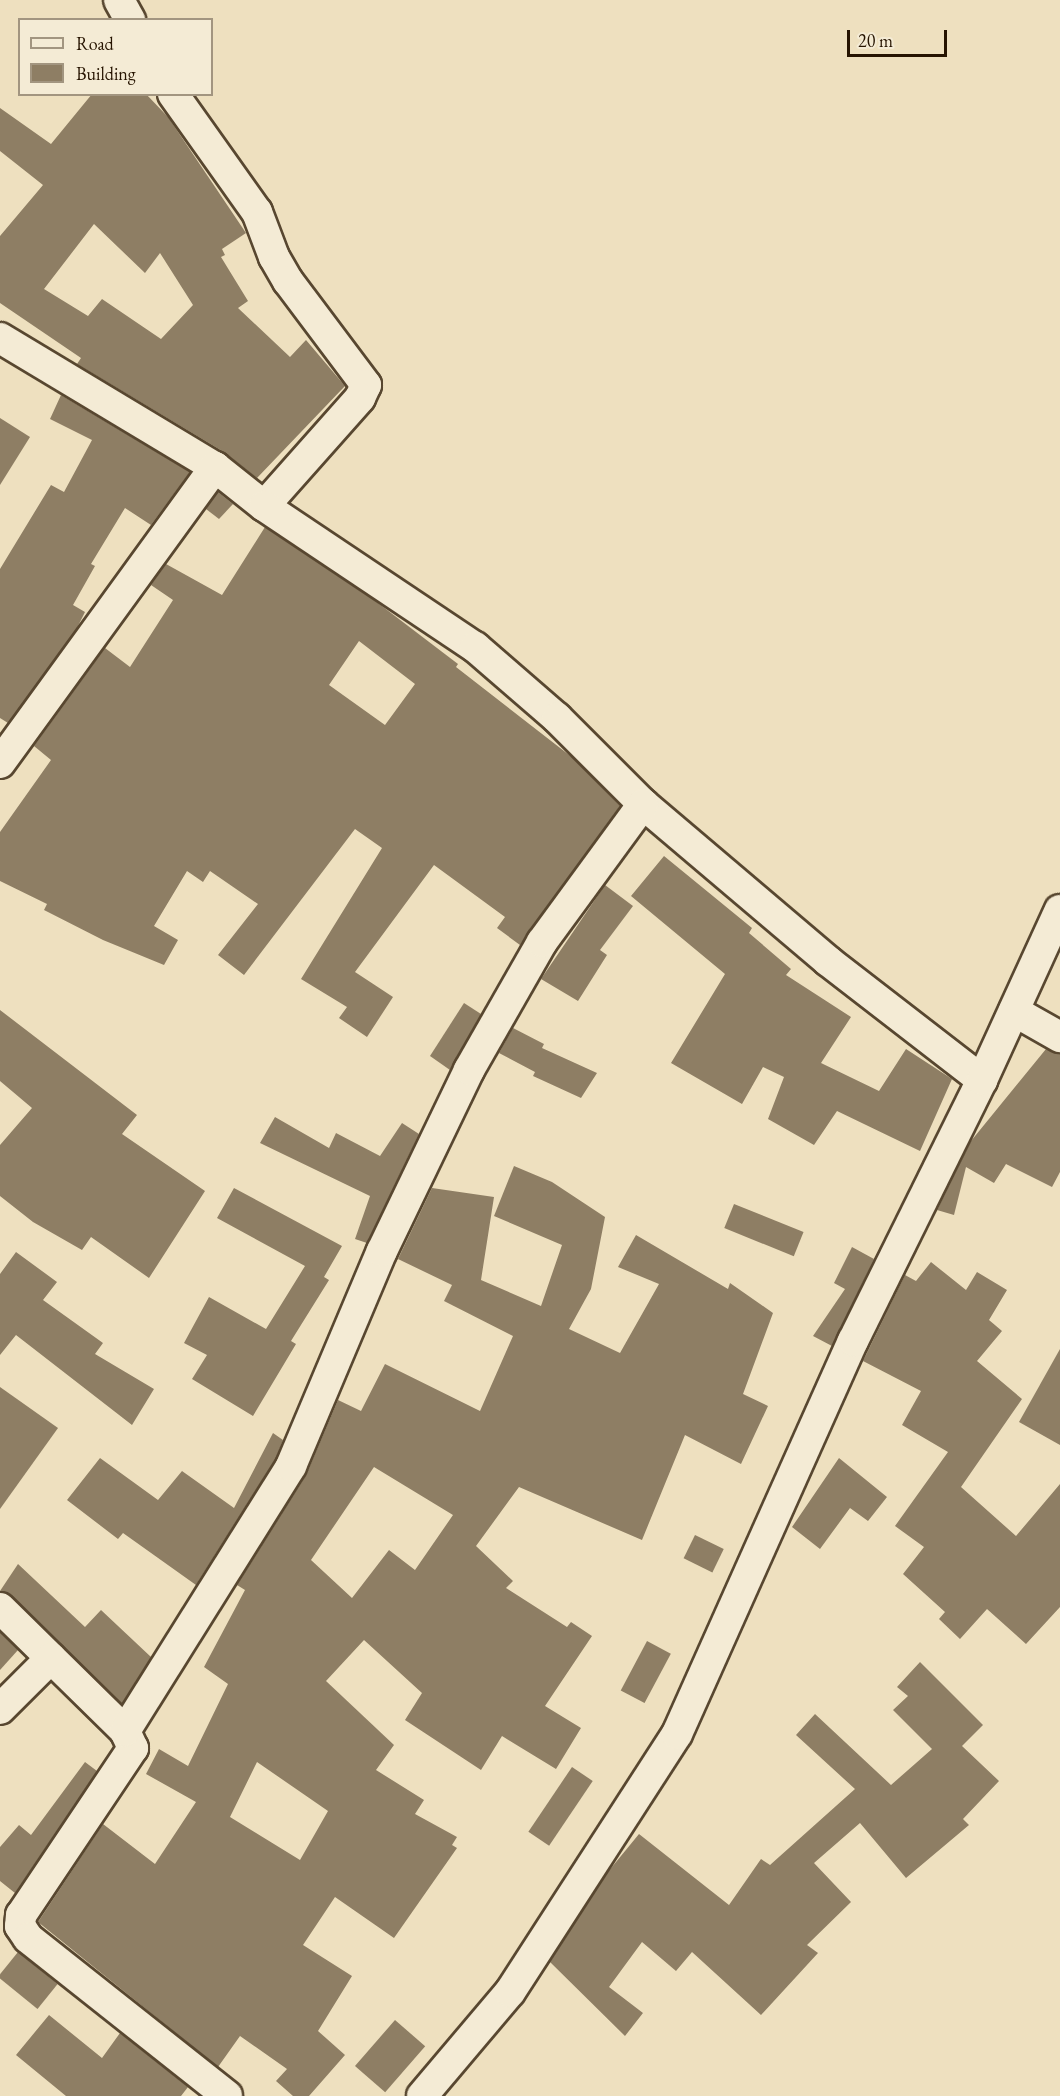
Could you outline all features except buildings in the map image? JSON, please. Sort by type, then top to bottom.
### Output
[{"type":"street","points":[[119,0],[129,18]]},
{"type":"street","points":[[174,96],[257,212],[274,257],[288,281],[366,385],[360,398],[264,506]]},
{"type":"street","points":[[0,338],[215,467],[264,506],[475,647],[557,718],[643,804],[828,962],[982,1080]]},
{"type":"street","points":[[0,763],[215,467]]},
{"type":"street","points":[[125,1731],[291,1466],[382,1251],[469,1070],[543,942],[643,804]]},
{"type":"street","points":[[422,2096],[510,1992],[678,1734],[853,1341],[982,1080],[1060,910]]},
{"type":"street","points":[[1014,1011],[1060,1037]]},
{"type":"street","points":[[0,1608],[125,1731],[133,1748],[21,1915],[20,1926],[28,1938],[227,2096]]},
{"type":"street","points":[[0,1709],[51,1658]]}]
